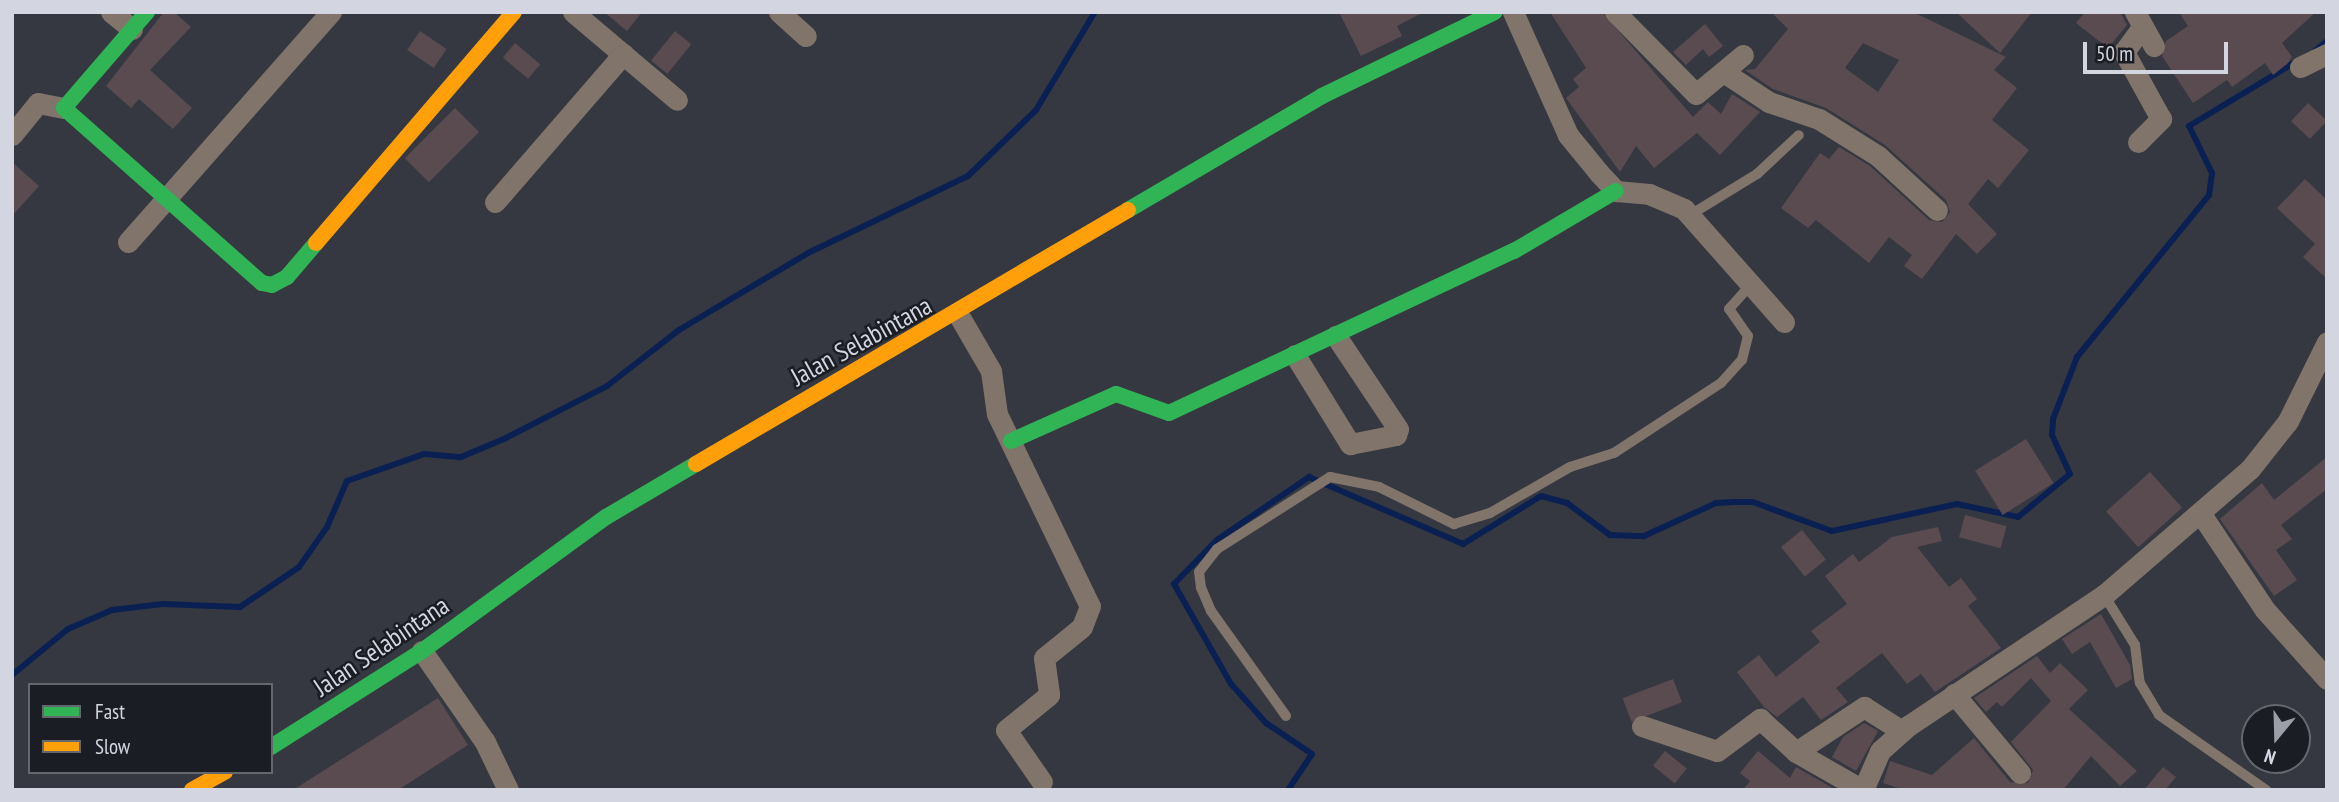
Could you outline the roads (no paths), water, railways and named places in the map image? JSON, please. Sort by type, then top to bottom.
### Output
[{"type":"street","points":[[111,12],[132,29]]},
{"type":"street","points":[[64,108],[147,12]]},
{"type":"street","points":[[128,242],[331,12]]},
{"type":"street","points":[[12,135],[38,103],[64,108],[262,283],[280,283],[514,12]]},
{"type":"street","points":[[573,12],[677,100]]},
{"type":"street","points":[[779,12],[806,36]]},
{"type":"street","name":"Jalan Selabintana","points":[[273,746],[422,651],[606,517],[958,314],[1322,96],[1495,12]]},
{"type":"street","points":[[1513,12],[1568,135],[1616,191],[1663,198],[1690,215],[1784,322]]},
{"type":"street","points":[[1615,12],[1696,94],[1725,74],[1743,55]]},
{"type":"street","points":[[2139,20],[2154,46]]},
{"type":"street","points":[[2138,142],[2161,119],[2124,52],[2139,20]]},
{"type":"street","points":[[495,202],[623,54]]},
{"type":"street","points":[[2300,67],[2327,54]]},
{"type":"street","points":[[1725,74],[1769,102],[1819,118],[1878,156],[1937,210]]},
{"type":"street","points":[[1011,441],[1116,394],[1169,413],[1563,227],[1616,191]]},
{"type":"street","points":[[958,314],[994,379],[997,414],[1091,613],[1044,657],[1049,695],[1006,730],[1042,782]]},
{"type":"street","points":[[1295,355],[1350,444],[1396,435],[1398,429],[1336,336]]},
{"type":"street","points":[[1642,726],[1717,751],[1763,719],[1796,752],[1863,790],[1880,751],[1902,730],[2104,595],[2201,514],[2278,436],[2327,342]]},
{"type":"street","points":[[2201,514],[2265,610],[2327,679]]},
{"type":"street","points":[[422,651],[485,742],[508,790]]},
{"type":"street","points":[[1954,694],[2020,773]]},
{"type":"street","points":[[1796,752],[1861,707],[1872,708],[1902,730]]},
{"type":"street","points":[[192,790],[221,774]]},
{"type":"lane","points":[[1690,215],[1757,174],[1799,135]]},
{"type":"lane","points":[[1286,716],[1211,611],[1201,588],[1199,572],[1217,549],[1329,477],[1379,487],[1454,524],[1490,513],[1570,467],[1614,453],[1721,383],[1742,360],[1748,336],[1728,309],[1750,286]]},
{"type":"lane","points":[[2104,595],[2135,645],[2140,683],[2159,715],[2266,790]]},
{"type":"waterway","points":[[12,675],[68,629],[112,610],[163,604],[240,607],[299,567],[327,527],[347,481],[424,454],[461,457],[506,438],[607,386],[679,330],[808,253],[968,176],[1036,110],[1095,12]]},
{"type":"waterway","points":[[2316,50],[2327,41]]},
{"type":"waterway","points":[[1288,790],[1312,754],[1266,723],[1231,684],[1174,584],[1217,540],[1309,477],[1463,544],[1541,496],[1567,503],[1610,535],[1644,536],[1716,503],[1734,502],[1753,502],[1832,531],[1957,504],[2018,517],[2070,474],[2052,435],[2053,419],[2077,357],[2209,195],[2212,173],[2189,126],[2294,63]]}]
